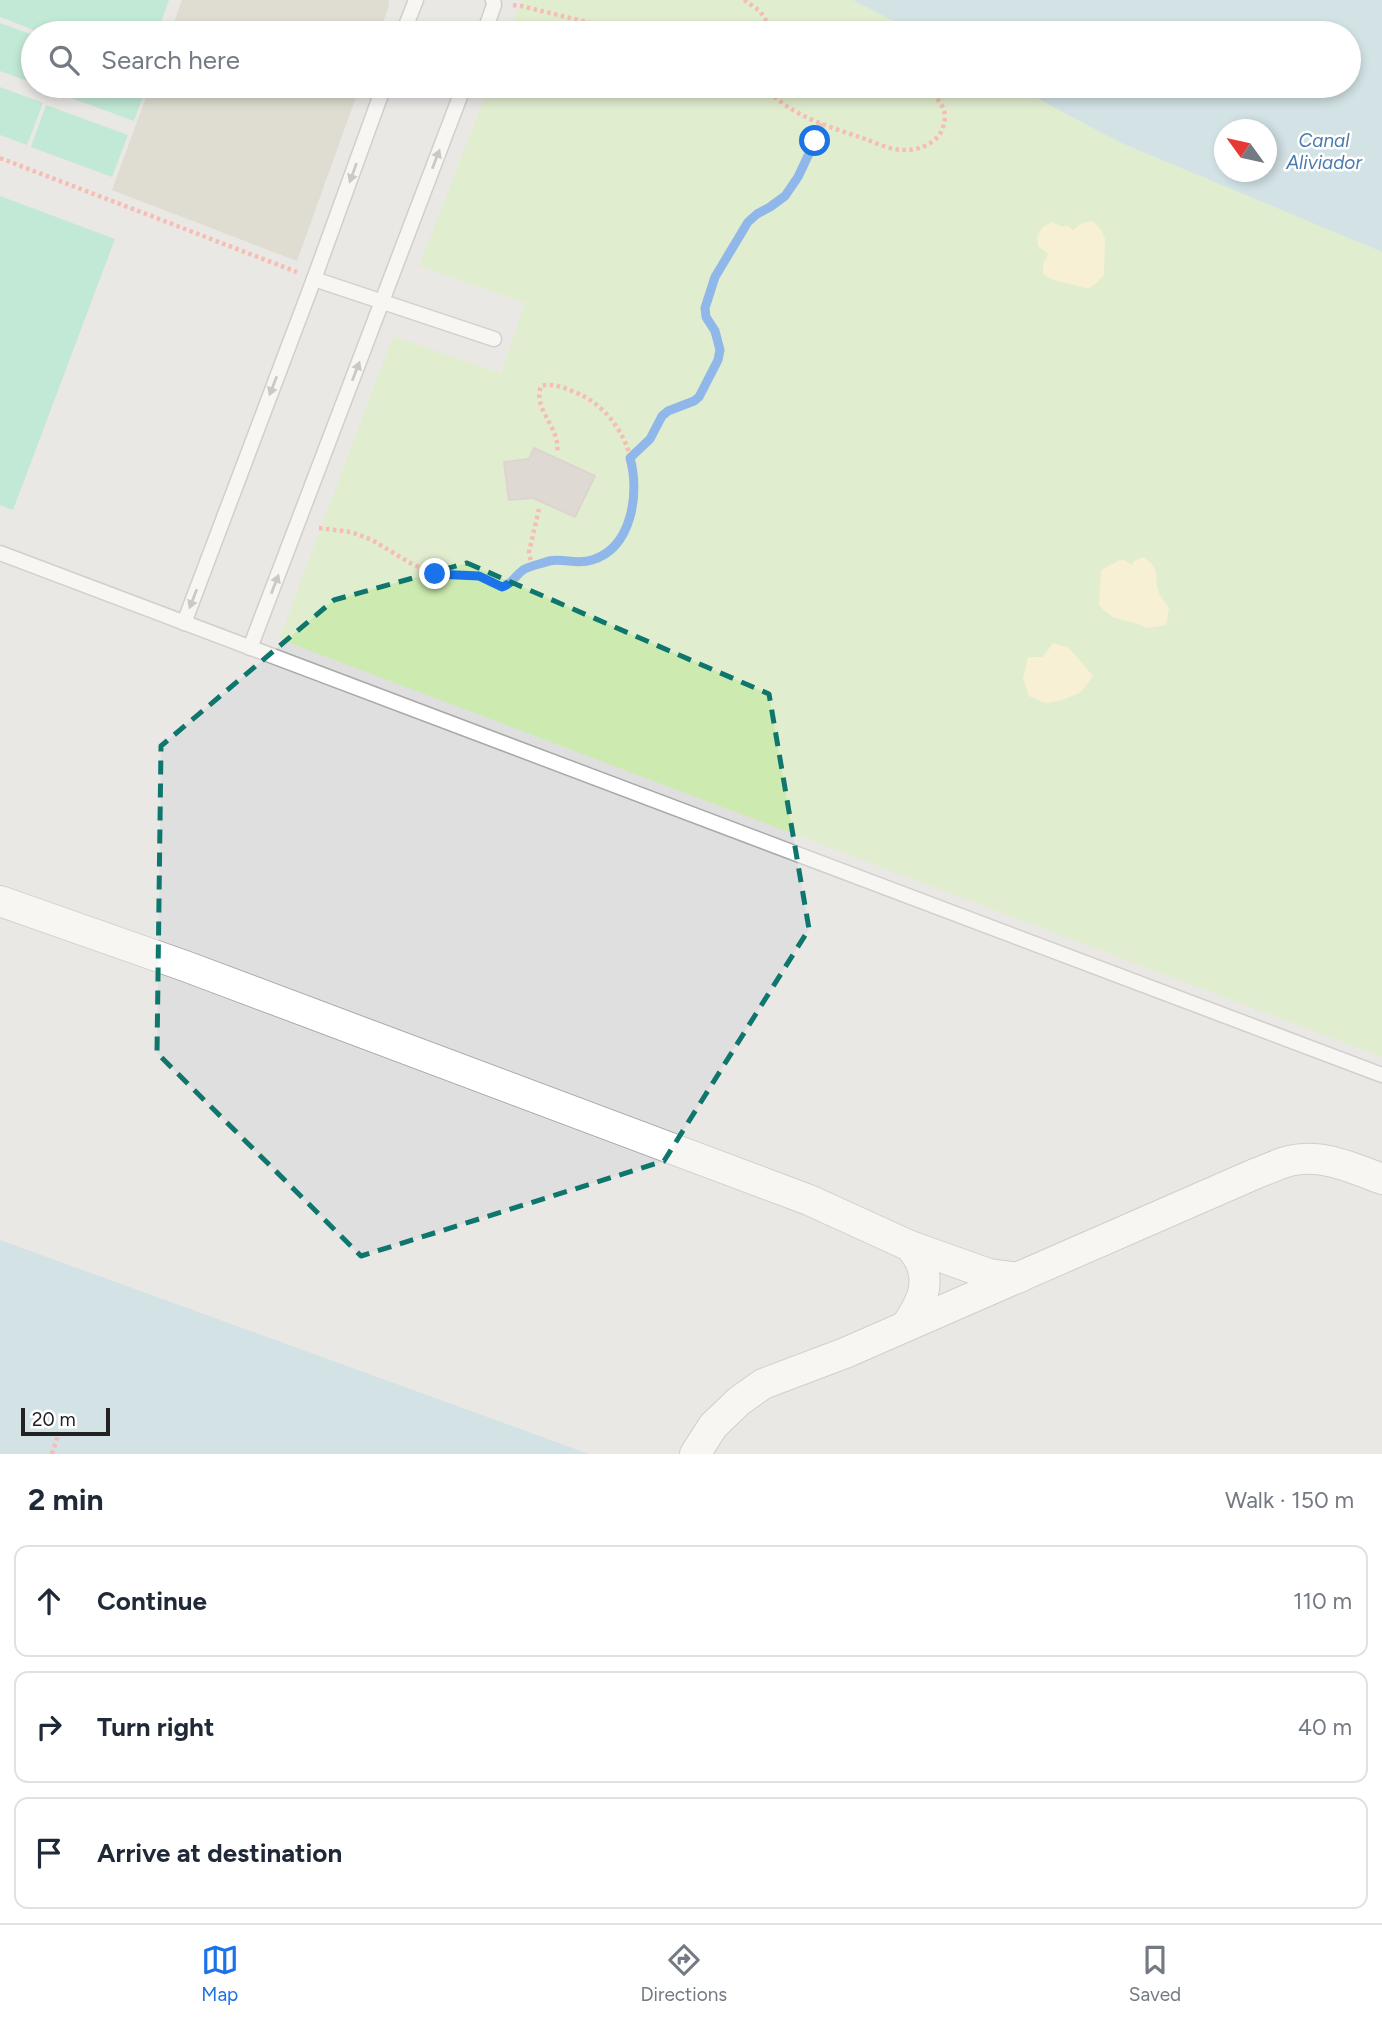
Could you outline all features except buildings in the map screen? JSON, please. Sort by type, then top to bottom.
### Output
[{"type":"street","points":[[0,901],[185,966],[809,1200],[910,1246],[989,1274],[1018,1278]]},
{"type":"street","points":[[695,1454],[713,1426],[739,1401],[763,1384],[845,1353],[1257,1173],[1291,1161],[1309,1158],[1329,1160],[1382,1179]]},
{"type":"street","points":[[906,1326],[921,1303],[924,1284],[923,1267],[910,1246]]},
{"type":"lane","points":[[407,21],[415,0]]},
{"type":"lane","points":[[488,21],[494,2]]},
{"type":"lane","points":[[184,623],[380,98]]},
{"type":"lane","points":[[250,648],[459,98]]},
{"type":"lane","points":[[314,279],[494,339]]},
{"type":"lane","points":[[0,553],[1382,1075]]},
{"type":"path","points":[[744,0],[760,11],[766,21]]},
{"type":"path","points":[[494,2],[583,21]]},
{"type":"path","points":[[777,98],[793,110],[821,123],[905,151],[927,145],[937,138],[945,124],[944,109],[936,98]]},
{"type":"path","points":[[630,458],[650,439],[662,416],[694,401],[704,389],[720,350],[705,308],[715,277],[748,222],[785,196],[798,177],[821,123]]},
{"type":"path","points":[[0,158],[314,279]]},
{"type":"path","points":[[297,526],[351,532],[372,540],[411,564],[435,574],[479,576],[502,587],[509,585],[524,570],[552,560],[592,561],[610,551],[622,534],[633,509],[633,469],[626,443],[615,423],[595,402],[576,392],[548,384],[541,386],[538,394],[540,404],[554,429],[558,444],[557,453]]},
{"type":"path","points":[[533,567],[529,552],[539,509]]},
{"type":"path","points":[[52,1454],[59,1432]]},
{"type":"highlighted area","points":[[467,563],[769,694],[809,929],[664,1161],[361,1256],[157,1053],[161,746],[334,600]]},
{"type":"shaded area","points":[[0,0],[853,0],[893,21],[21,21],[21,98],[1036,98],[1119,142],[1382,252],[1382,1454],[0,1454]]},
{"type":"shaded area","points":[[182,0],[388,0],[389,6],[383,21],[174,21]]},
{"type":"shaded area","points":[[146,98],[356,98],[297,261],[112,190]]},
{"type":"green space","points":[[0,0],[169,0],[161,21],[21,21],[21,25],[0,17]]},
{"type":"green space","points":[[522,0],[853,0],[893,21],[514,21]]},
{"type":"green space","points":[[0,23],[21,31],[21,79],[0,71]]},
{"type":"green space","points":[[0,87],[21,95],[21,98],[43,103],[27,145],[0,135]]},
{"type":"green space","points":[[71,98],[143,98],[134,121]]},
{"type":"green space","points":[[484,98],[1036,98],[1119,142],[1382,252],[1382,1057],[279,639],[393,336],[501,373],[525,303],[419,266]]},
{"type":"green space","points":[[46,105],[128,135],[112,177],[31,147]]},
{"type":"green space","points":[[0,196],[115,239],[13,510],[0,505]]},
{"type":"sand","points":[[1093,221],[1105,239],[1104,275],[1092,287],[1085,288],[1056,281],[1043,274],[1043,264],[1048,254],[1038,246],[1037,237],[1042,228],[1051,222],[1064,227],[1067,225],[1073,230],[1082,223]]},
{"type":"sand","points":[[1143,557],[1153,565],[1159,593],[1169,608],[1166,625],[1146,628],[1116,618],[1099,605],[1101,570],[1122,559],[1132,565]]},
{"type":"sand","points":[[1053,643],[1069,648],[1093,676],[1081,692],[1063,700],[1045,703],[1029,696],[1023,678],[1028,657],[1043,657]]},
{"type":"water","name":"Canal Aliviador","points":[[853,0],[1382,0],[1382,252],[1215,182],[1277,182],[1277,119],[1214,119],[1214,182],[1119,142],[1036,98],[1361,98],[1361,21],[893,21]]},
{"type":"water","points":[[0,1240],[589,1454],[0,1454]]},
{"type":"route","points":[[435,574],[479,576],[502,587],[509,585],[524,570],[552,560],[592,561],[610,551],[622,534],[633,509],[635,491],[630,458],[650,439],[662,416],[699,397],[718,360],[719,341],[706,317],[705,308],[715,277],[748,222],[785,196],[798,177],[815,141]]}]
